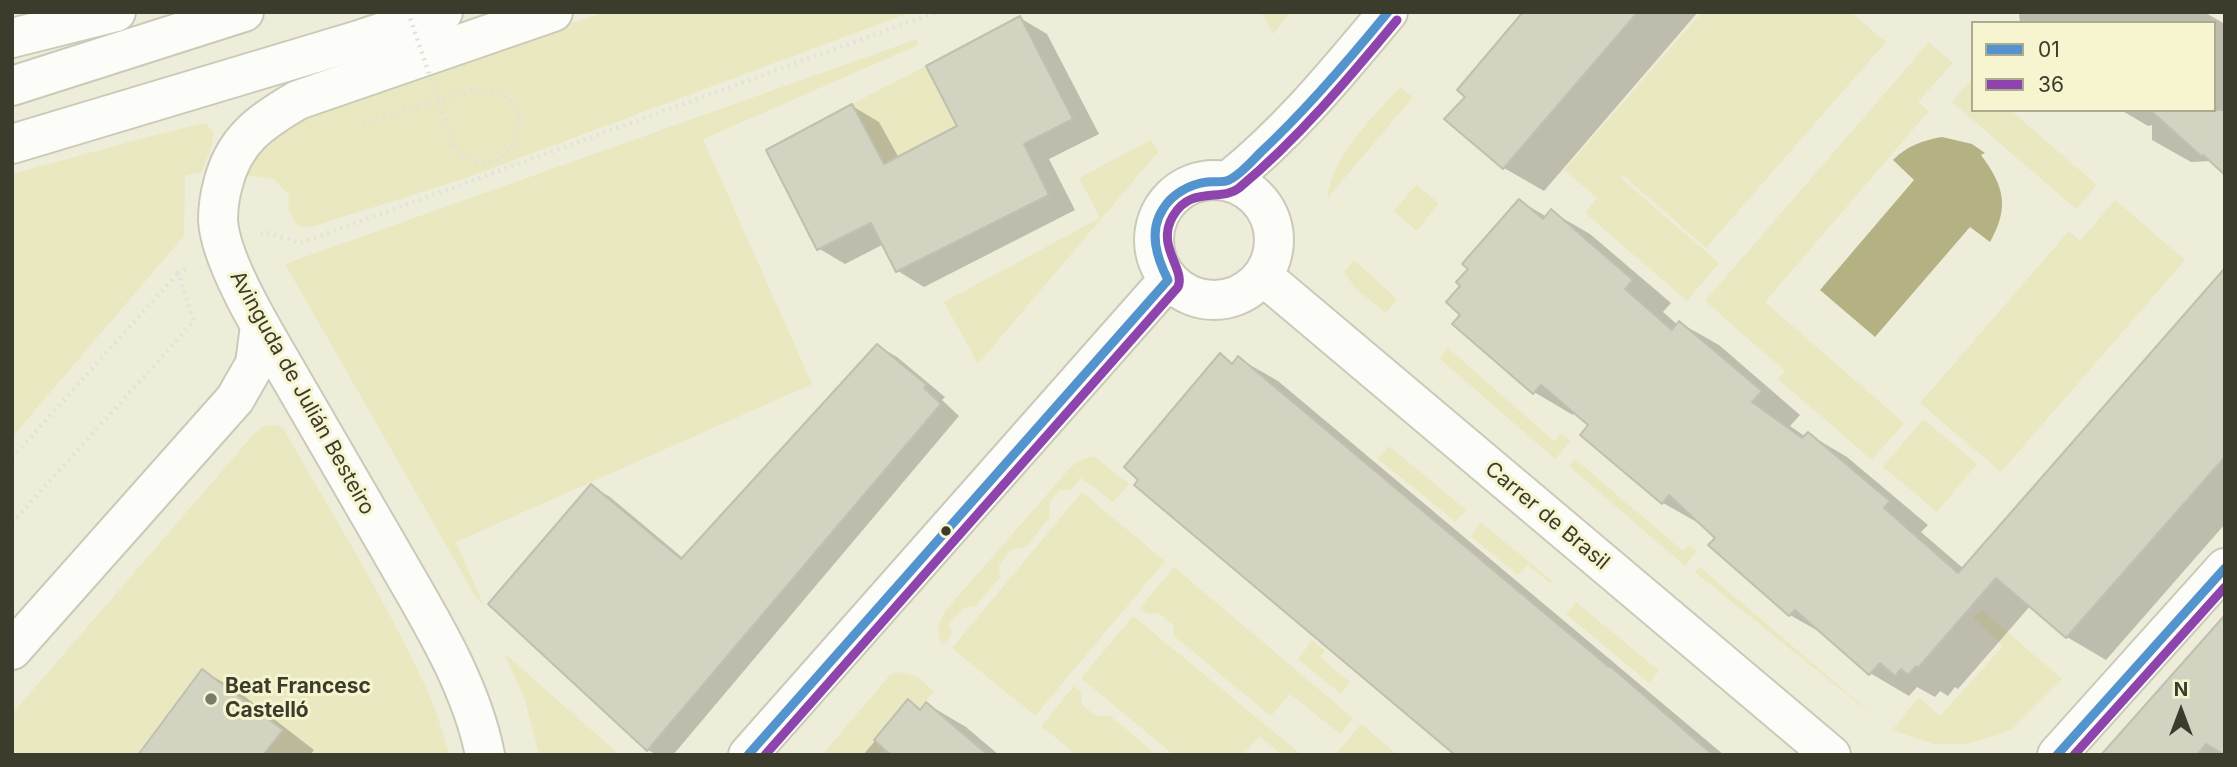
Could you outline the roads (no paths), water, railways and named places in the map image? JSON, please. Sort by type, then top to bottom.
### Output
[{"type":"main road","points":[[12,16],[23,12]]},
{"type":"main road","points":[[12,38],[116,12]]},
{"type":"main road","points":[[12,86],[244,12]]},
{"type":"main road","points":[[12,144],[359,40],[443,12]]},
{"type":"main road","name":"Avinguda de Julián Besteiro","points":[[485,755],[465,690],[427,613],[260,326],[224,250],[218,221],[220,195],[228,166],[240,143],[267,117],[298,100],[552,12]]},
{"type":"main road","points":[[1228,181],[1279,138],[1388,12]]},
{"type":"main road","points":[[1209,180],[1228,181],[1250,191],[1261,201],[1271,219],[1275,239],[1272,258],[1263,276],[1251,289],[1235,298],[1217,301],[1199,299],[1182,292],[1168,280],[1158,264],[1153,246],[1154,227],[1162,209],[1174,195],[1190,184],[1209,180]]},
{"type":"main road","name":"Carrer de Brasil","points":[[1263,276],[1831,755]]},
{"type":"main road","points":[[748,755],[1168,280]]},
{"type":"main road","points":[[12,650],[236,399],[254,363],[260,326]]},
{"type":"main road","points":[[2057,755],[2225,568]]},
{"type":"place","name":"Beat Francesc Castelló","points":[[211,699]]}]
